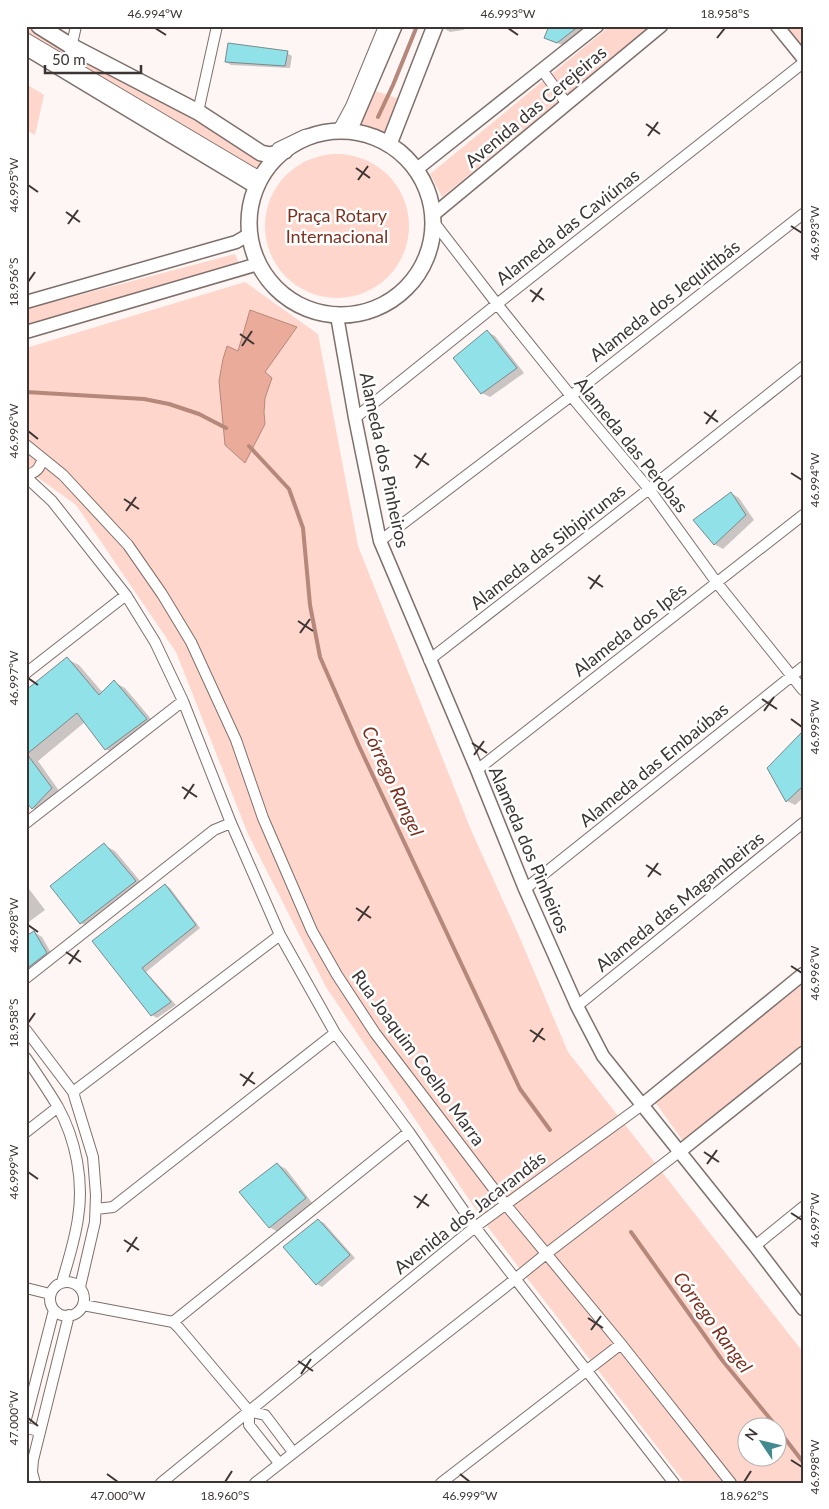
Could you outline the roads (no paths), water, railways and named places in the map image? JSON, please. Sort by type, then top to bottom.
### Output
[{"type":"main road","points":[[39,26],[71,46],[198,112],[260,153],[270,155],[284,151]]},
{"type":"main road","points":[[350,131],[394,26]]},
{"type":"main road","points":[[389,144],[435,26]]},
{"type":"main road","points":[[26,47],[67,66],[258,181]]},
{"type":"main road","points":[[350,131],[370,135],[389,144],[404,155],[417,169],[429,195],[433,218],[433,232],[428,253],[418,274],[402,292],[382,306],[360,314],[337,316],[318,313],[301,307],[276,289],[258,264],[250,234],[250,214],[258,181],[284,151],[304,139],[326,132],[350,131]]},
{"type":"street","points":[[26,37],[67,66],[76,26]]},
{"type":"street","points":[[198,112],[217,26]]},
{"type":"street","points":[[264,154],[304,134],[337,130],[350,106],[383,26]]},
{"type":"street","name":"Avenida das Cerejeiras","points":[[417,169],[597,26]]},
{"type":"street","name":"Avenida das Cerejeiras","points":[[433,218],[661,26]]},
{"type":"street","points":[[777,26],[803,58]]},
{"type":"street","name":"Alameda das Caviúnas","points":[[355,418],[803,63]]},
{"type":"street","points":[[542,70],[567,104]]},
{"type":"street","name":"Alameda dos Jequitibás","points":[[380,541],[571,396],[803,214]]},
{"type":"street","name":"Alameda das Perobas","points":[[433,218],[497,304],[649,489],[717,583],[803,690]]},
{"type":"street","points":[[26,302],[236,242],[250,234]]},
{"type":"street","points":[[26,332],[258,264]]},
{"type":"street","name":"Alameda dos Pinheiros","points":[[337,316],[380,541],[525,889],[577,1006],[603,1056],[803,1309]]},
{"type":"street","name":"Alameda das Sibipirunas","points":[[430,660],[803,367]]},
{"type":"street","name":"Rua Joaquim Coelho Marra","points":[[26,444],[63,475],[128,545],[162,594],[191,642],[236,740],[263,818],[312,931],[337,975],[375,1033],[506,1205],[621,1344],[731,1483]]},
{"type":"street","points":[[42,458],[41,466],[34,473],[26,476],[52,501],[126,595],[155,642],[183,701],[231,823],[280,935],[335,1034],[410,1132],[475,1227],[674,1483]]},
{"type":"street","name":"Alameda dos Ipês","points":[[476,770],[803,515]]},
{"type":"street","points":[[26,673],[126,595]]},
{"type":"street","name":"Alameda das Embaúbas","points":[[525,889],[803,667]]},
{"type":"street","points":[[26,823],[183,701]]},
{"type":"street","points":[[26,978],[214,830],[231,823]]},
{"type":"street","name":"Alameda das Magambeiras","points":[[577,1006],[803,823]]},
{"type":"street","points":[[73,1092],[280,935]]},
{"type":"street","name":"Avenida dos Jacarandás","points":[[161,1483],[475,1227],[642,1105],[803,974]]},
{"type":"street","points":[[26,1030],[73,1092],[93,1157],[96,1195],[95,1222],[80,1287]]},
{"type":"street","points":[[96,1209],[113,1207],[335,1034]]},
{"type":"street","points":[[255,1483],[803,1053]]},
{"type":"street","points":[[26,1058],[58,1107],[68,1129],[77,1158],[80,1195],[78,1219],[62,1282],[50,1294],[51,1306],[54,1310],[64,1316],[69,1316],[75,1314],[83,1305],[83,1292],[74,1283],[62,1282]]},
{"type":"street","points":[[26,1132],[58,1107]]},
{"type":"street","points":[[173,1322],[410,1132]]},
{"type":"street","points":[[755,1246],[803,1207]]},
{"type":"street","points":[[26,1288],[50,1294]]},
{"type":"street","points":[[83,1305],[173,1322],[249,1411],[265,1415],[293,1452]]},
{"type":"street","points":[[26,1419],[54,1310]]},
{"type":"street","points":[[34,1483],[32,1472],[33,1460],[69,1316]]},
{"type":"street","points":[[441,1483],[621,1344]]},
{"type":"street","points":[[249,1411],[249,1425],[279,1464]]},
{"type":"street","points":[[26,1428],[40,1431]]},
{"type":"waterway","points":[[378,117],[417,26]]},
{"type":"waterway","points":[[26,392],[144,399],[169,404],[199,414],[226,428]]},
{"type":"waterway","name":"Córrego Rangel","points":[[249,446],[289,489],[303,528],[310,605],[320,657],[359,746],[520,1089],[550,1130]]},
{"type":"waterway","name":"Córrego Rangel","points":[[631,1232],[722,1360],[768,1416]]},
{"type":"waterway","name":"Córrego Rangel","points":[[786,1440],[803,1462]]},
{"type":"park label","name":"Praça Rotary Internacional","points":[[337,226]]}]
